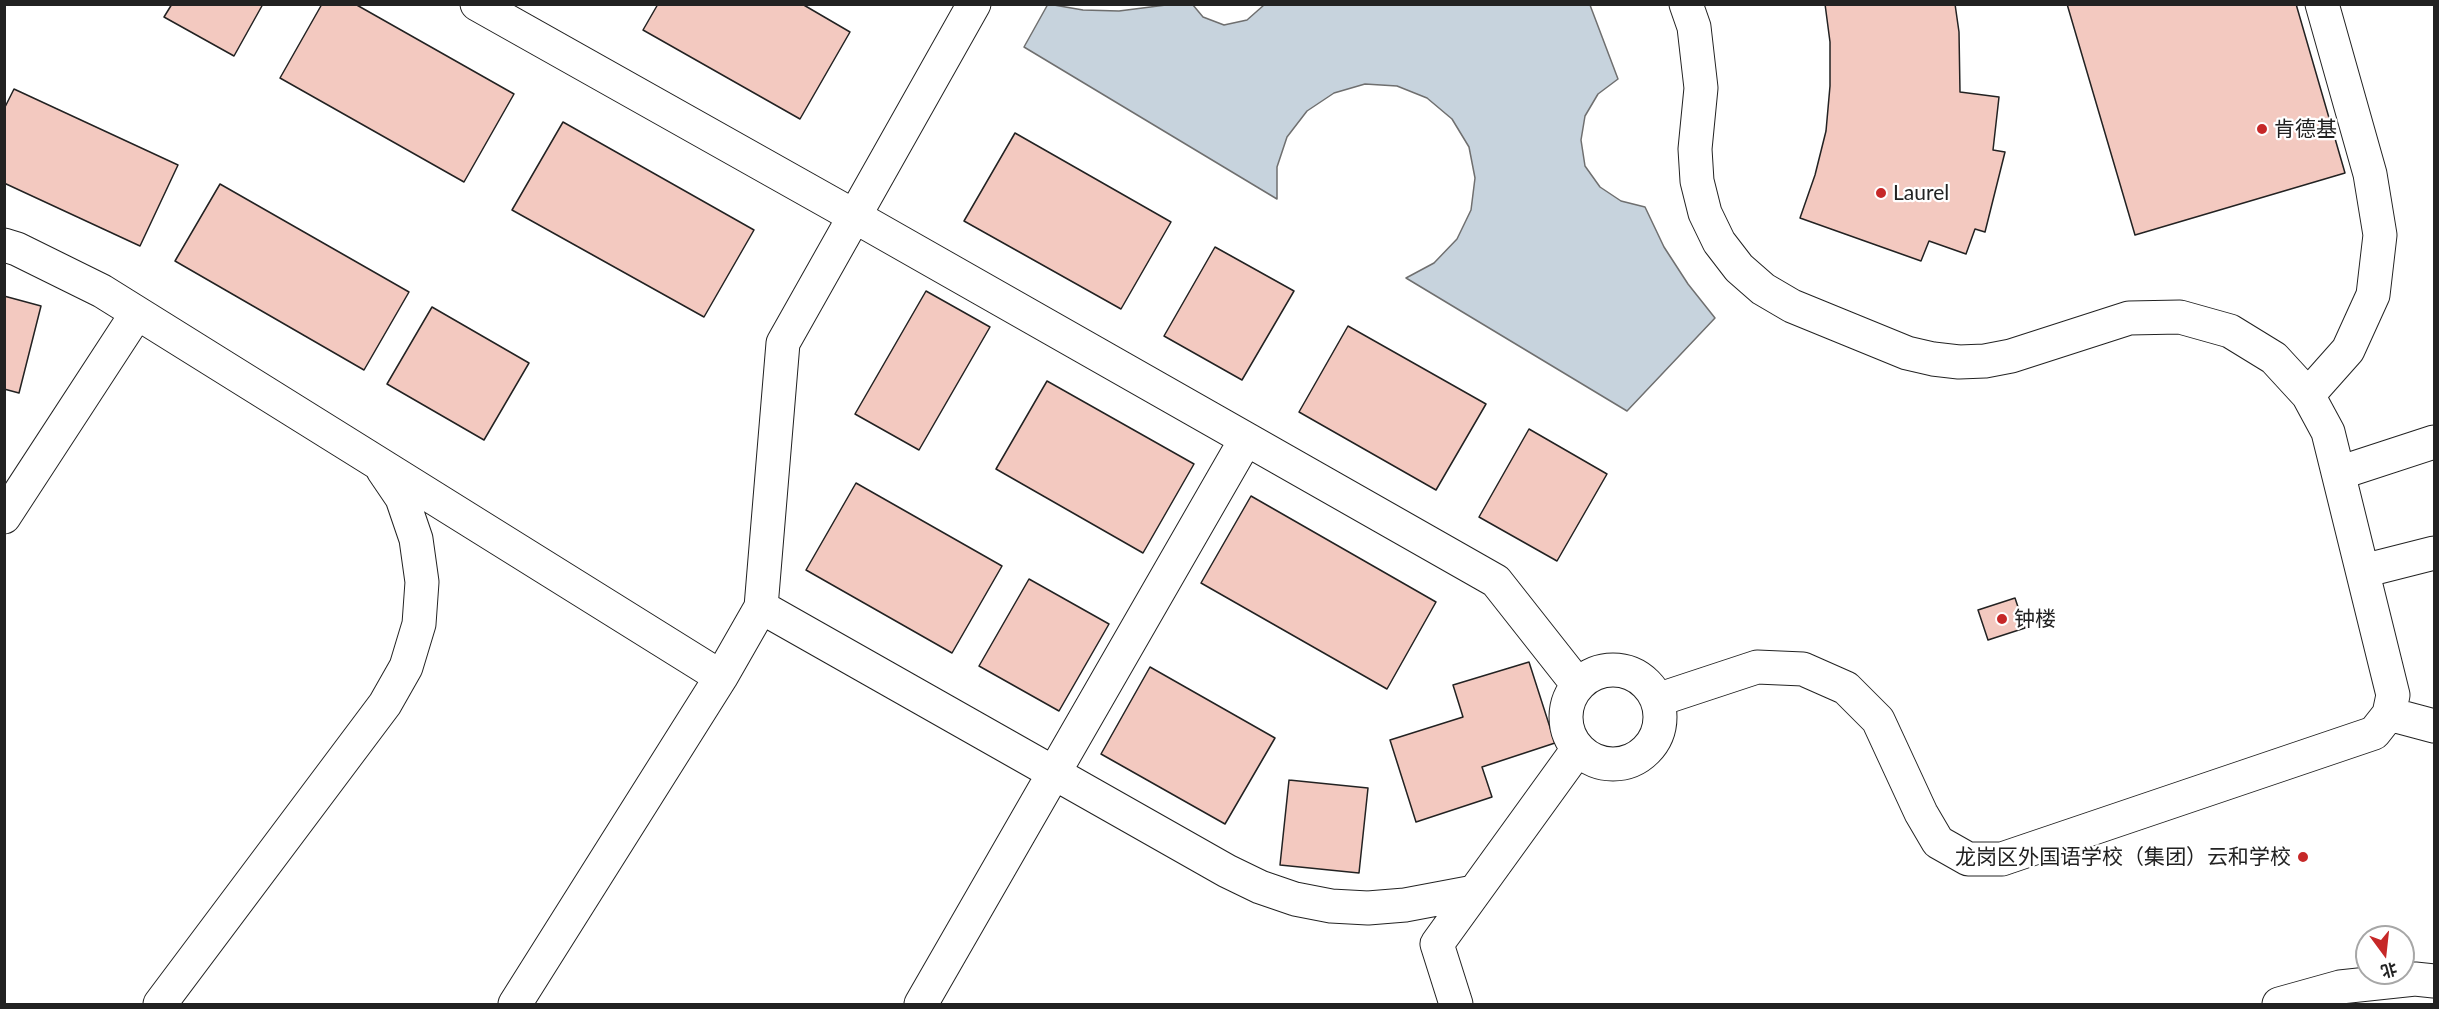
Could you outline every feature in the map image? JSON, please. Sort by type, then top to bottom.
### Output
[{"type":"street","points":[[477,4],[1496,581],[1578,685]]},
{"type":"street","points":[[515,1005],[721,677],[761,607],[783,343],[974,4]]},
{"type":"street","points":[[1657,700],[1757,667],[1803,669],[1846,688],[1878,720],[1920,813],[1938,842],[1968,859],[2002,859],[2374,733],[2390,714],[2393,695],[2328,432],[2308,395],[2274,358],[2230,331],[2180,317],[2129,318],[2011,356],[1959,362],[1933,359],[1907,353],[1792,306],[1763,290],[1738,268],[1719,242],[1705,213],[1697,182],[1695,149],[1701,88],[1694,27],[1686,4]]},
{"type":"street","points":[[2308,395],[2348,350],[2369,304],[2373,295],[2380,235],[2370,174],[2322,4]]},
{"type":"street","points":[[4,245],[17,249],[102,291],[721,677]]},
{"type":"street","points":[[4,517],[137,313]]},
{"type":"street","points":[[921,1005],[1246,439]]},
{"type":"street","points":[[2339,473],[2434,442]]},
{"type":"street","points":[[160,1005],[386,704],[406,667],[418,624],[422,582],[417,539],[402,498],[378,464]]},
{"type":"street","points":[[2363,571],[2434,553]]},
{"type":"street","points":[[761,607],[1227,871],[1260,887],[1295,899],[1331,906],[1368,908],[1405,905],[1474,892]]},
{"type":"street","points":[[1606,670],[1622,670],[1637,676],[1649,687],[1657,700],[1660,716],[1658,732],[1650,745],[1638,756],[1623,763],[1608,763],[1592,759],[1578,749],[1569,734],[1565,717],[1568,700],[1578,685],[1590,675],[1606,670]]},
{"type":"street","points":[[2390,714],[2434,726]]},
{"type":"street","points":[[1456,1005],[1437,944],[1578,749]]},
{"type":"street","points":[[2279,1005],[2340,987],[2415,979],[2434,981]]},
{"type":"shaded area","points":[[1048,4],[1083,10],[1119,11],[1166,5],[1193,5],[1203,17],[1224,25],[1247,20],[1264,5],[1590,5],[1618,79],[1598,94],[1585,116],[1581,140],[1585,166],[1600,187],[1621,201],[1645,207],[1664,247],[1688,284],[1715,318],[1627,411],[1406,278],[1434,263],[1457,239],[1471,210],[1475,178],[1469,147],[1452,119],[1427,98],[1397,86],[1365,84],[1334,93],[1307,111],[1287,137],[1277,167],[1277,199],[1024,47]]},
{"type":"building","points":[[172,4],[263,4],[234,56],[164,17]]},
{"type":"building","points":[[322,4],[355,4],[514,94],[464,182],[280,78]]},
{"type":"building","points":[[658,4],[802,4],[850,32],[800,119],[643,30]]},
{"type":"building","points":[[1825,4],[1955,4],[1959,32],[1960,92],[1999,97],[1993,150],[2005,152],[1985,232],[1975,229],[1966,254],[1929,241],[1921,261],[1800,218],[1815,175],[1826,131],[1830,86],[1830,42]]},
{"type":"building","points":[[2067,4],[2296,4],[2345,173],[2135,235]]},
{"type":"building","points":[[14,89],[178,165],[140,246],[4,183],[4,109]]},
{"type":"building","points":[[563,122],[754,230],[704,317],[512,210]]},
{"type":"building","points":[[1015,133],[1171,222],[1121,309],[964,221]]},
{"type":"building","points":[[220,184],[409,292],[364,370],[175,261]]},
{"type":"building","points":[[1215,247],[1294,291],[1242,380],[1164,336]]},
{"type":"building","points":[[926,291],[990,327],[919,450],[855,414]]},
{"type":"building","points":[[4,296],[41,306],[19,393],[4,389]]},
{"type":"building","points":[[432,307],[529,363],[484,440],[387,384]]},
{"type":"building","points":[[1348,326],[1486,404],[1436,490],[1299,412]]},
{"type":"building","points":[[1047,381],[1194,464],[1143,553],[996,469]]},
{"type":"building","points":[[1529,429],[1607,474],[1557,561],[1479,517]]},
{"type":"building","points":[[856,483],[1002,566],[952,653],[806,570]]},
{"type":"building","points":[[1251,496],[1436,602],[1387,689],[1201,583]]},
{"type":"building","points":[[1029,579],[1109,624],[1059,711],[979,666]]},
{"type":"building","name":"钟楼","points":[[2015,598],[2025,628],[1988,640],[1978,610]]},
{"type":"building","points":[[1529,662],[1555,743],[1482,767],[1492,797],[1416,822],[1390,740],[1463,717],[1453,685]]},
{"type":"building","points":[[1150,667],[1275,738],[1225,824],[1101,754]]},
{"type":"building","points":[[1289,780],[1368,788],[1359,873],[1280,865]]},
{"type":"place","name":"肯德基","points":[[2262,129]]},
{"type":"place","name":"Laurel","points":[[1881,193]]},
{"type":"place","name":"钟楼","points":[[2002,619]]},
{"type":"place","name":"龙岗区外国语学校（集团）云和学校","points":[[2303,857]]}]
